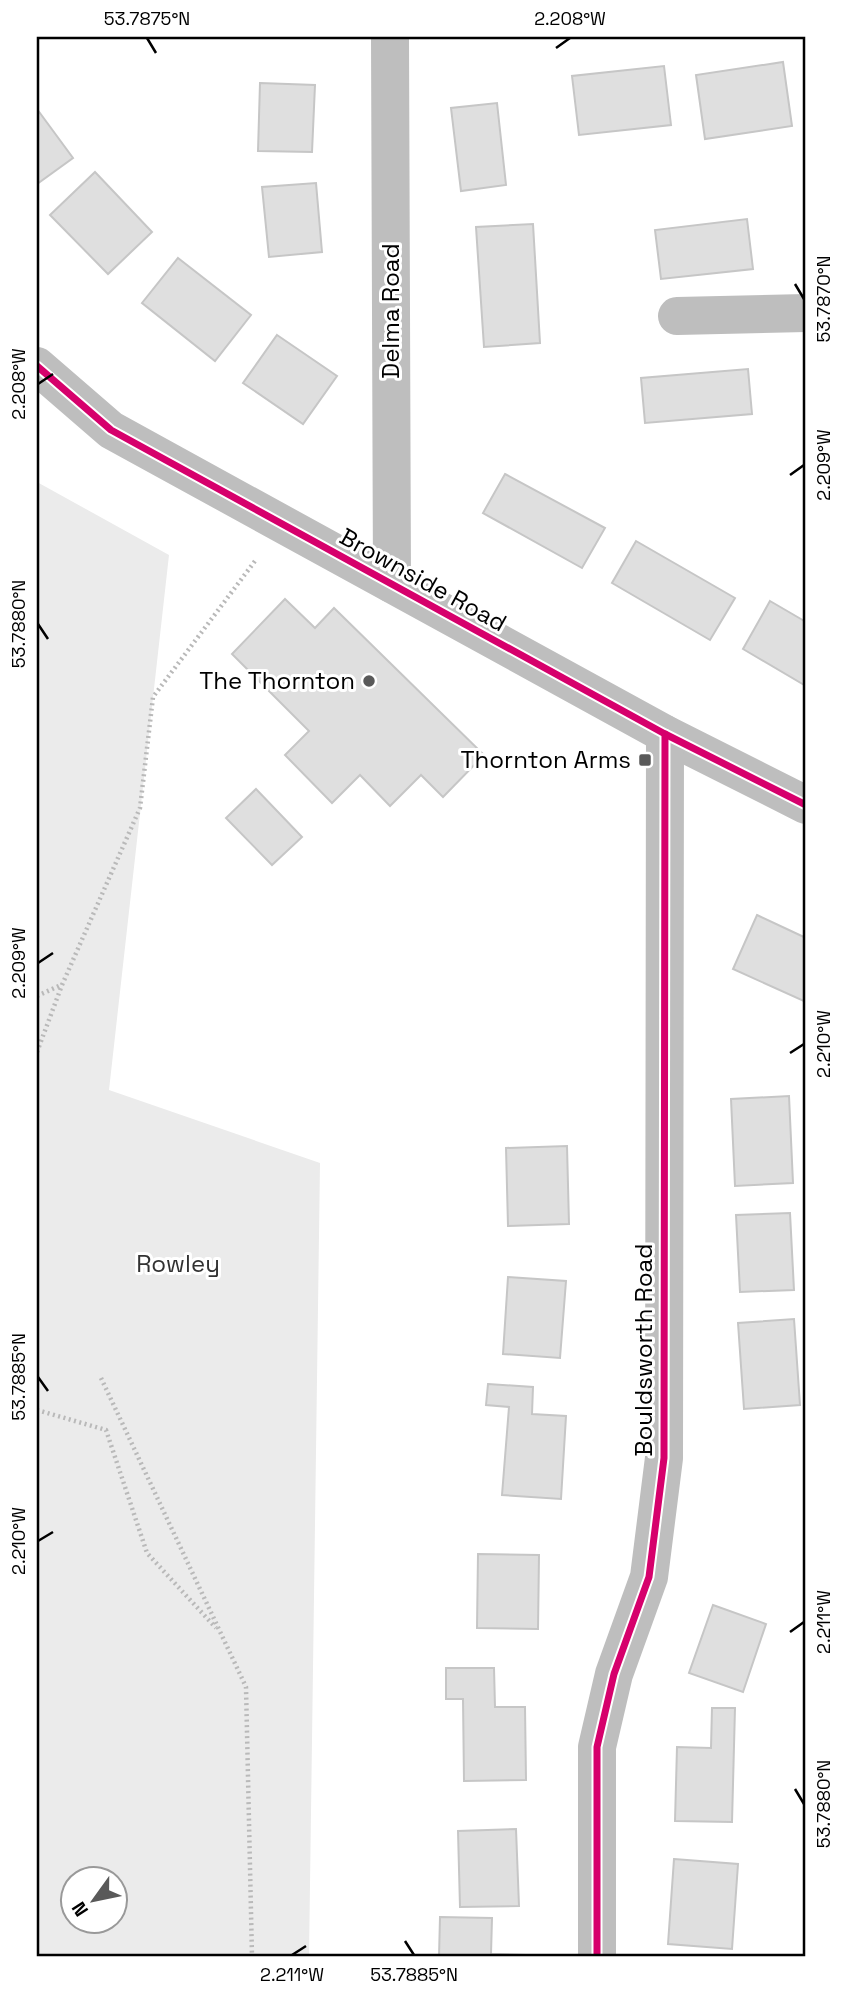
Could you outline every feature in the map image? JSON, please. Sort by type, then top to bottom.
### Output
[{"type":"street","name":"Delma Road","points":[[390,37],[392,584]]},
{"type":"street","points":[[677,316],[806,313]]},
{"type":"street","name":"Brownside Road","points":[[37,366],[111,430],[665,734],[806,804]]},
{"type":"street","name":"Bouldsworth Road","points":[[597,1957],[597,1746],[614,1674],[649,1577],[664,1458],[665,734]]},
{"type":"path","points":[[37,1052],[62,985],[140,808],[153,698],[282,524]]},
{"type":"path","points":[[37,996],[62,985]]},
{"type":"path","points":[[101,1378],[246,1687],[252,1957]]},
{"type":"path","points":[[37,1410],[106,1430],[147,1553],[219,1631]]},
{"type":"green space","name":"Rowley","points":[[37,482],[169,555],[109,1090],[320,1163],[309,1957],[37,1957]]},
{"type":"building","points":[[783,62],[792,126],[705,139],[696,75]]},
{"type":"building","points":[[664,66],[671,125],[579,135],[572,76]]},
{"type":"building","points":[[260,83],[315,85],[312,152],[258,151]]},
{"type":"building","points":[[497,103],[506,185],[461,191],[451,108]]},
{"type":"building","points":[[37,109],[73,158],[37,184]]},
{"type":"building","points":[[95,172],[152,232],[108,274],[50,215]]},
{"type":"building","points":[[316,183],[322,252],[269,257],[262,187]]},
{"type":"building","points":[[747,219],[753,269],[661,279],[655,230]]},
{"type":"building","points":[[533,224],[540,343],[484,347],[476,227]]},
{"type":"building","points":[[178,258],[251,315],[215,361],[142,303]]},
{"type":"building","points":[[277,335],[337,376],[303,424],[243,383]]},
{"type":"building","points":[[748,369],[752,414],[645,423],[641,378]]},
{"type":"building","points":[[505,474],[605,528],[582,568],[483,513]]},
{"type":"building","points":[[636,541],[735,598],[710,640],[612,583]]},
{"type":"building","points":[[285,599],[315,628],[334,608],[484,755],[443,797],[421,775],[390,806],[360,775],[332,803],[285,755],[309,731],[232,654]]},
{"type":"building","points":[[770,601],[806,622],[806,686],[743,649]]},
{"type":"building","points":[[256,789],[302,837],[272,865],[226,818]]},
{"type":"building","points":[[757,915],[806,938],[806,1002],[733,969]]},
{"type":"building","points":[[789,1096],[793,1183],[735,1186],[731,1099]]},
{"type":"building","points":[[567,1146],[569,1224],[508,1226],[506,1148]]},
{"type":"building","points":[[790,1213],[794,1290],[740,1292],[736,1215]]},
{"type":"building","points":[[508,1277],[566,1281],[560,1358],[503,1354]]},
{"type":"building","points":[[794,1319],[800,1405],[744,1409],[738,1323]]},
{"type":"building","points":[[488,1384],[533,1387],[532,1414],[566,1416],[561,1499],[502,1495],[509,1407],[486,1405]]},
{"type":"building","points":[[478,1554],[539,1555],[538,1629],[477,1628]]},
{"type":"building","points":[[713,1605],[766,1624],[743,1692],[689,1673]]},
{"type":"building","points":[[446,1668],[494,1668],[495,1707],[525,1707],[526,1780],[464,1781],[463,1699],[446,1699]]},
{"type":"building","points":[[712,1708],[735,1708],[732,1822],[675,1821],[677,1747],[711,1748]]},
{"type":"building","points":[[516,1829],[519,1906],[460,1907],[458,1831]]},
{"type":"building","points":[[674,1859],[738,1864],[732,1949],[668,1944]]},
{"type":"building","points":[[440,1917],[492,1918],[491,1954],[525,1957],[439,1957]]},
{"type":"cycle path","points":[[37,366],[111,430],[665,734],[806,805]]},
{"type":"cycle path","points":[[597,1957],[597,1747],[614,1674],[649,1577],[664,1458],[665,734]]},
{"type":"place","name":"The Thornton","points":[[369,681]]},
{"type":"place","name":"Thornton Arms","points":[[645,760]]}]
